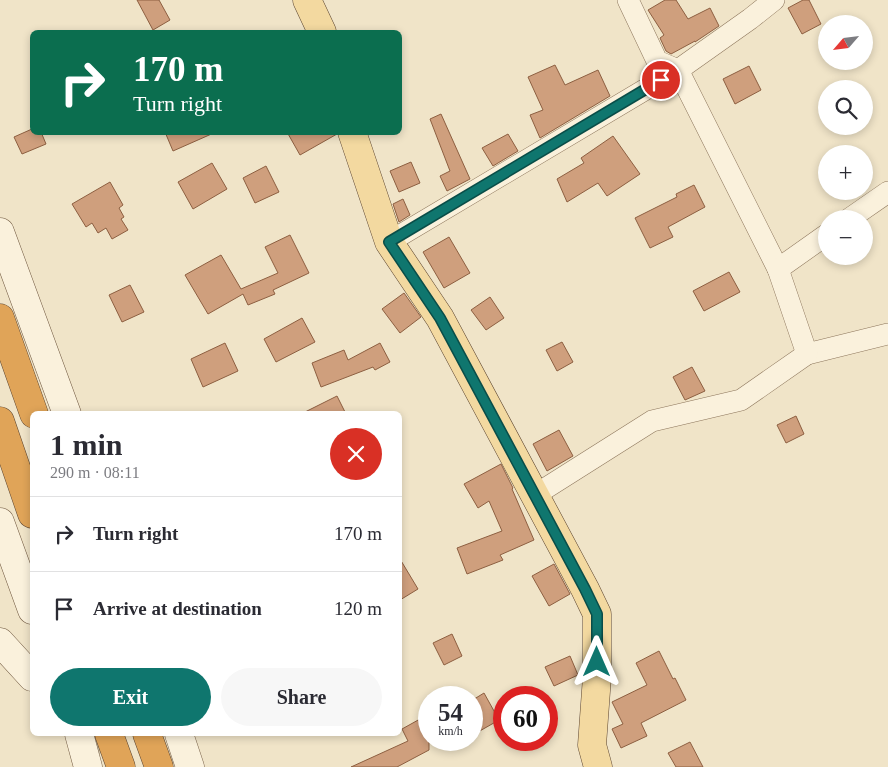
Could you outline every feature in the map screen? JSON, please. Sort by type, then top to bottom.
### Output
[{"type":"highway","points":[[0,318],[33,411]]},
{"type":"highway","points":[[0,421],[30,508]]},
{"type":"highway","points":[[110,736],[121,767]]},
{"type":"highway","points":[[148,736],[159,767]]},
{"type":"main road","points":[[307,0],[321,30]]},
{"type":"main road","points":[[353,135],[389,242],[440,318],[597,614],[597,678],[592,745],[598,767]]},
{"type":"street","points":[[628,0],[657,61],[678,70],[778,269],[807,354]]},
{"type":"street","points":[[389,242],[678,70],[774,0]]},
{"type":"street","points":[[863,210],[888,192]]},
{"type":"street","points":[[0,232],[67,411]]},
{"type":"street","points":[[778,269],[818,241]]},
{"type":"street","points":[[535,495],[652,421],[741,400],[807,354],[888,334]]},
{"type":"street","points":[[0,522],[30,604]]},
{"type":"street","points":[[0,642],[30,675]]},
{"type":"street","points":[[79,736],[88,767]]},
{"type":"street","points":[[180,736],[190,767]]},
{"type":"building","points":[[137,0],[159,0],[170,20],[153,30]]},
{"type":"building","points":[[665,0],[676,0],[688,19],[710,8],[719,26],[695,42],[671,54],[666,51],[660,38],[664,35],[648,10]]},
{"type":"building","points":[[803,0],[809,0],[818,18],[818,26],[802,34],[788,8]]},
{"type":"building","points":[[555,65],[565,85],[598,70],[610,96],[540,138],[530,115],[543,110],[528,77]]},
{"type":"building","points":[[749,66],[761,90],[735,104],[723,79]]},
{"type":"building","points":[[441,114],[470,179],[447,191],[440,176],[450,171],[430,119]]},
{"type":"building","points":[[30,130],[30,135],[42,135],[46,144],[22,154],[14,137]]},
{"type":"building","points":[[508,134],[518,151],[493,166],[482,148]]},
{"type":"building","points":[[166,135],[209,135],[173,151]]},
{"type":"building","points":[[289,135],[335,135],[300,155]]},
{"type":"building","points":[[613,136],[640,174],[607,196],[598,183],[567,202],[557,179],[584,163],[581,158]]},
{"type":"building","points":[[411,162],[420,183],[399,192],[390,171]]},
{"type":"building","points":[[212,163],[227,189],[193,209],[178,182]]},
{"type":"building","points":[[266,166],[279,192],[255,203],[243,178]]},
{"type":"building","points":[[110,182],[123,205],[119,208],[124,217],[121,219],[128,230],[112,239],[106,228],[98,233],[92,223],[86,227],[72,204]]},
{"type":"building","points":[[694,185],[705,207],[668,227],[673,237],[650,248],[635,218],[677,197],[676,194]]},
{"type":"building","points":[[403,199],[410,215],[399,222],[393,204]]},
{"type":"building","points":[[290,235],[309,273],[273,290],[275,294],[248,305],[243,294],[208,314],[185,275],[221,255],[241,289],[278,273],[265,247]]},
{"type":"building","points":[[449,237],[470,273],[444,288],[423,252]]},
{"type":"building","points":[[729,272],[740,292],[704,311],[693,291]]},
{"type":"building","points":[[130,285],[144,312],[122,322],[109,295]]},
{"type":"building","points":[[404,293],[421,317],[400,333],[382,309]]},
{"type":"building","points":[[490,297],[504,318],[486,330],[471,310]]},
{"type":"building","points":[[302,318],[315,342],[276,362],[264,339]]},
{"type":"building","points":[[562,342],[573,362],[557,371],[546,350]]},
{"type":"building","points":[[225,343],[238,371],[203,387],[191,359]]},
{"type":"building","points":[[380,343],[390,362],[375,370],[373,367],[321,387],[312,363],[344,350],[348,360]]},
{"type":"building","points":[[692,367],[705,391],[685,400],[673,377]]},
{"type":"building","points":[[337,396],[344,411],[307,411]]},
{"type":"building","points":[[796,416],[804,434],[786,443],[777,425]]},
{"type":"building","points":[[559,430],[573,456],[547,471],[533,444]]},
{"type":"building","points":[[501,464],[534,540],[500,555],[503,560],[467,574],[457,548],[502,531],[489,501],[478,508],[464,484]]},
{"type":"building","points":[[402,562],[418,589],[402,599]]},
{"type":"building","points":[[554,564],[570,594],[549,606],[532,576]]},
{"type":"building","points":[[452,634],[462,656],[444,665],[433,643]]},
{"type":"building","points":[[659,651],[686,700],[641,723],[647,736],[621,748],[612,729],[623,724],[612,702],[647,685],[636,663]]},
{"type":"building","points":[[570,656],[578,675],[554,686],[545,667]]},
{"type":"building","points":[[483,694],[493,709],[493,723],[483,729]]},
{"type":"building","points":[[418,720],[418,751],[427,751],[397,767],[351,767],[408,741],[402,729]]},
{"type":"building","points":[[690,742],[703,767],[676,767],[668,753]]},
{"type":"tunnel","points":[[80,736],[110,767]]},
{"type":"route","points":[[597,662],[597,614],[585,589],[440,318],[389,242],[661,80]]}]
